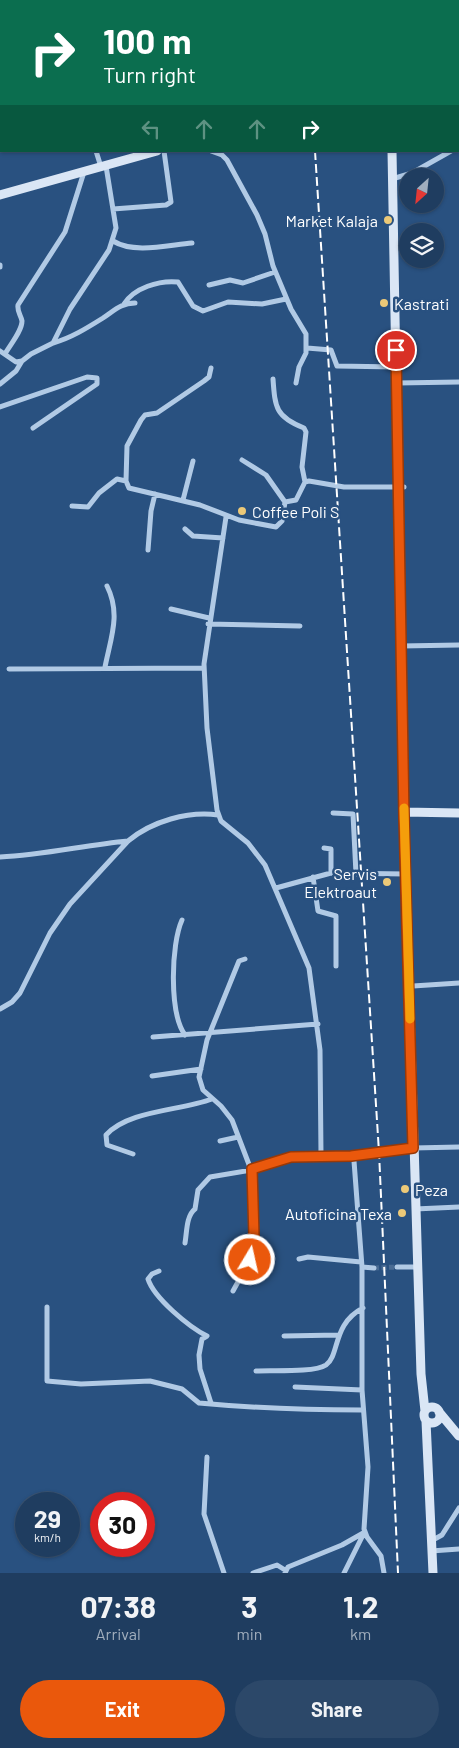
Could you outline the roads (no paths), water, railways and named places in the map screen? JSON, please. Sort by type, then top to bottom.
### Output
[{"type":"main road","points":[[0,195],[154,152]]},
{"type":"main road","points":[[392,152],[397,383],[402,487],[401,646],[404,812],[415,1209],[424,1415],[434,1417],[456,1432]]},
{"type":"main road","points":[[404,812],[459,813]]},
{"type":"main road","points":[[423,1387],[434,1417],[427,1436],[432,1573]]},
{"type":"street","points":[[53,343],[70,309],[113,241],[116,228],[104,167],[96,152]]},
{"type":"street","points":[[113,209],[166,205],[171,202],[164,152]]},
{"type":"street","points":[[214,152],[222,155],[227,160],[252,206],[265,234],[275,272],[286,299],[304,328],[307,348],[299,367],[296,383]]},
{"type":"street","points":[[392,179],[412,173],[449,152]]},
{"type":"street","points":[[22,361],[16,362],[2,352],[21,327],[21,318],[17,310],[18,305],[65,232],[84,172]]},
{"type":"street","points":[[113,241],[125,247],[136,248],[192,243]]},
{"type":"street","points":[[209,285],[230,280],[243,283],[275,272]]},
{"type":"street","points":[[0,384],[16,371],[22,361],[31,354],[75,335],[124,304],[130,294],[137,290],[178,282],[193,306],[203,311],[228,302],[262,304],[286,299]]},
{"type":"street","points":[[124,304],[135,303]]},
{"type":"street","points":[[307,348],[331,350],[337,366],[397,367]]},
{"type":"street","points":[[211,368],[209,377],[204,381],[157,412],[145,415],[141,420],[127,446],[126,481],[132,489],[183,500],[212,509],[226,517],[276,527],[282,521],[285,502],[266,475],[242,460]]},
{"type":"street","points":[[0,407],[87,377],[96,378],[96,384],[33,428]]},
{"type":"street","points":[[273,379],[276,408],[279,414],[304,428],[306,432],[302,467],[306,482]]},
{"type":"street","points":[[397,383],[459,382]]},
{"type":"street","points":[[183,500],[193,460]]},
{"type":"street","points":[[72,506],[88,507],[99,493],[117,479],[126,481]]},
{"type":"street","points":[[285,502],[296,500],[306,482],[312,480],[344,487],[402,487]]},
{"type":"street","points":[[148,550],[148,526],[155,494]]},
{"type":"street","points":[[226,517],[209,621],[204,668],[207,728],[218,815],[225,826],[241,836],[261,858],[276,888],[309,968],[320,1050],[321,1155]]},
{"type":"street","points":[[185,529],[193,536],[223,538]]},
{"type":"street","points":[[105,667],[116,611],[114,601],[107,586]]},
{"type":"street","points":[[171,609],[209,621],[300,626]]},
{"type":"street","points":[[401,646],[459,645]]},
{"type":"street","points":[[8,668],[204,668]]},
{"type":"street","points":[[0,1010],[12,1002],[20,993],[50,933],[70,904],[128,841],[139,832],[186,815],[204,813],[218,815]]},
{"type":"street","points":[[333,813],[353,814],[356,874]]},
{"type":"street","points":[[0,857],[51,854],[89,844],[128,841]]},
{"type":"street","points":[[324,848],[332,849],[331,873]]},
{"type":"street","points":[[276,888],[331,873],[406,874]]},
{"type":"street","points":[[313,877],[318,911],[336,916],[336,966]]},
{"type":"street","points":[[182,920],[177,934],[174,982],[176,1019],[185,1035]]},
{"type":"street","points":[[233,1291],[250,1260],[253,1247],[252,1169],[227,1112],[200,1086],[201,1069],[207,1040],[239,961],[241,958],[245,959]]},
{"type":"street","points":[[414,986],[459,982]]},
{"type":"street","points":[[153,1037],[318,1024]]},
{"type":"street","points":[[152,1076],[201,1069]]},
{"type":"street","points":[[133,1154],[107,1145],[106,1135],[141,1115],[171,1111],[212,1099]]},
{"type":"street","points":[[220,1141],[238,1137]]},
{"type":"street","points":[[185,1243],[188,1221],[191,1212],[195,1209],[198,1190],[202,1183],[214,1176],[252,1169],[291,1157],[321,1155],[354,1157],[413,1148],[459,1147]]},
{"type":"street","points":[[344,1573],[365,1532],[368,1467],[362,1410],[362,1265],[354,1157]]},
{"type":"street","points":[[415,1209],[459,1208]]},
{"type":"street","points":[[299,1259],[308,1257],[374,1268]]},
{"type":"street","points":[[397,1267],[417,1267]]},
{"type":"street","points":[[159,1271],[152,1274],[148,1279],[151,1286],[180,1317],[207,1336],[202,1339],[199,1362],[211,1403]]},
{"type":"street","points":[[47,1308],[47,1381],[81,1384],[150,1382],[182,1389],[195,1402],[256,1409],[362,1410]]},
{"type":"street","points":[[256,1371],[310,1369],[325,1366],[330,1359],[338,1335],[350,1317],[363,1308]]},
{"type":"street","points":[[284,1336],[338,1335]]},
{"type":"street","points":[[295,1387],[362,1390]]},
{"type":"street","points":[[207,1456],[204,1514],[224,1573]]},
{"type":"street","points":[[431,1541],[438,1539],[445,1531],[459,1508]]},
{"type":"street","points":[[253,1573],[277,1565],[285,1572],[365,1532]]},
{"type":"street","points":[[365,1532],[381,1556],[384,1573]]},
{"type":"street","points":[[432,1551],[459,1549]]},
{"type":"tunnel","points":[[374,1268],[397,1267]]},
{"type":"railway","points":[[315,152],[379,1152],[398,1573]]},
{"type":"place","name":"Market Kalaja","points":[[388,220]]},
{"type":"place","name":"Kastrati","points":[[384,303]]},
{"type":"place","name":"Coffee Poli S","points":[[242,511]]},
{"type":"place","name":"Servis Elektroaut","points":[[387,882]]},
{"type":"place","name":"Peza","points":[[405,1189]]},
{"type":"place","name":"Autoficina Texa","points":[[402,1213]]}]
